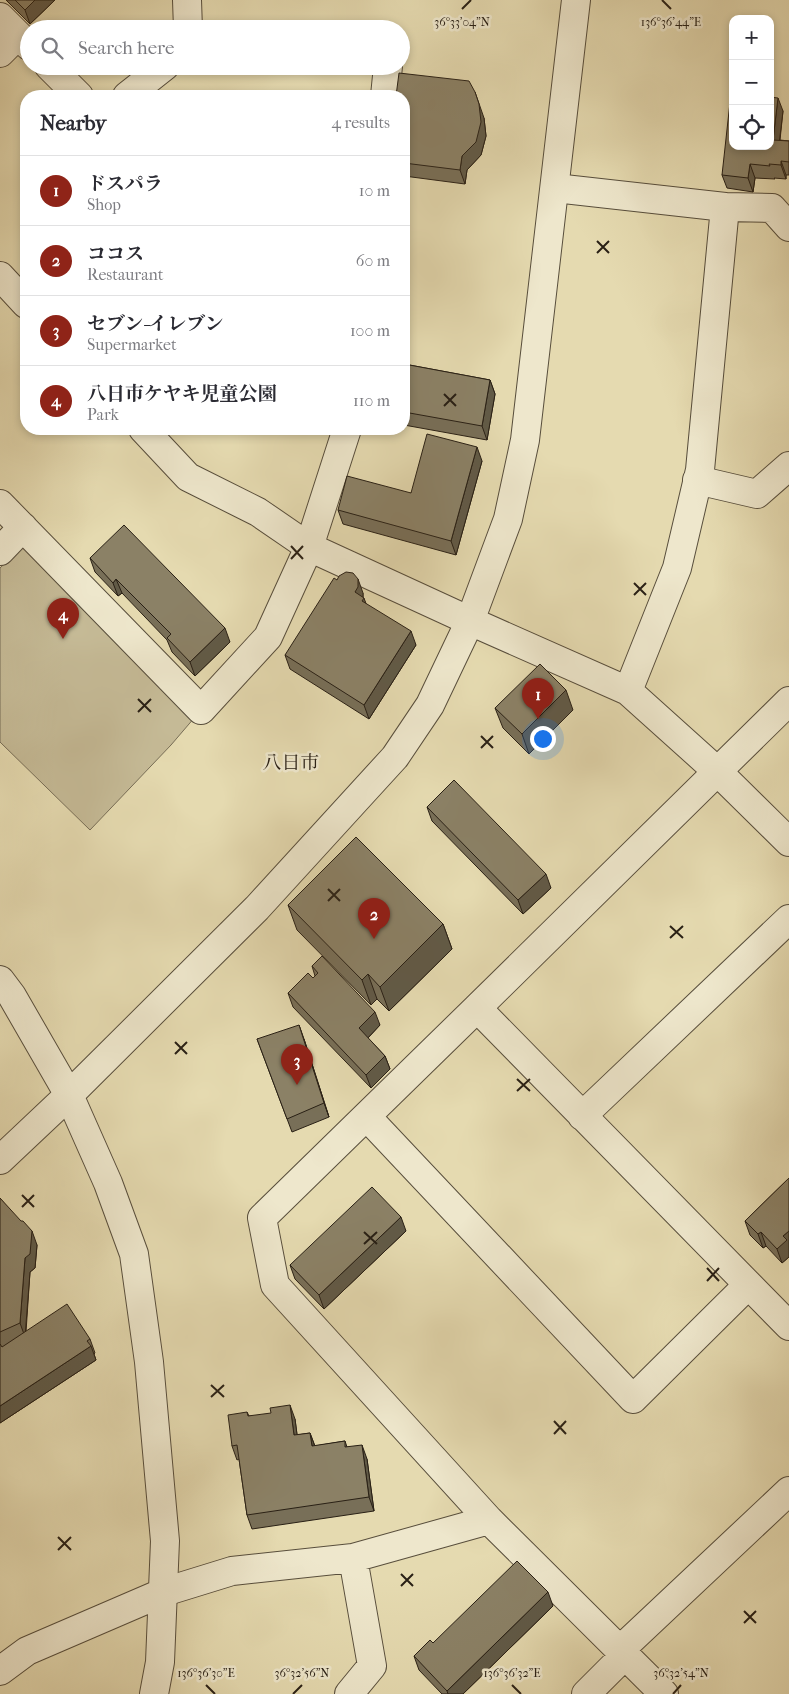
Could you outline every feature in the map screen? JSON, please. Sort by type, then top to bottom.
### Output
[{"type":"street","points":[[186,0],[187,20]]},
{"type":"street","points":[[0,1160],[257,908],[395,757],[430,705],[470,622],[508,519],[526,440],[576,0]]},
{"type":"street","points":[[58,75],[74,90]]},
{"type":"street","points":[[135,90],[154,75]]},
{"type":"street","points":[[386,90],[387,75]]},
{"type":"street","points":[[555,188],[725,207],[772,208],[789,226]]},
{"type":"street","points":[[628,691],[677,568],[700,470],[725,207]]},
{"type":"street","points":[[0,276],[20,298]]},
{"type":"street","points":[[149,435],[188,477],[258,512],[309,547],[470,622],[628,691],[718,772],[789,842]]},
{"type":"street","points":[[0,504],[201,710],[268,637],[309,547],[345,435]]},
{"type":"street","points":[[697,480],[757,494],[789,466]]},
{"type":"street","points":[[0,551],[23,527]]},
{"type":"street","points":[[664,1694],[489,1520],[275,1285],[262,1218],[789,701]]},
{"type":"street","points":[[582,1116],[789,919]]},
{"type":"street","points":[[0,980],[12,996],[68,1095],[108,1184],[134,1254],[151,1381],[165,1541],[160,1662],[154,1694]]},
{"type":"street","points":[[477,1008],[789,1326]]},
{"type":"street","points":[[367,1117],[632,1399],[748,1285]]},
{"type":"street","points":[[586,1694],[623,1652],[789,1491]]},
{"type":"street","points":[[0,1671],[27,1651],[164,1592],[232,1571],[353,1558],[489,1520]]},
{"type":"street","points":[[349,1694],[372,1666],[353,1558]]},
{"type":"shaded area","points":[[25,544],[201,710],[171,745],[90,830],[0,742],[0,568]]},
{"type":"building","points":[[15,0],[35,0],[25,10]]},
{"type":"building","points":[[410,74],[469,81],[479,104],[481,122],[476,142],[462,156],[460,170],[410,164],[410,90],[397,90],[399,75]]},
{"type":"building","points":[[774,98],[778,98],[774,132]]},
{"type":"building","points":[[729,111],[729,150],[774,150],[774,140],[789,141],[789,162],[781,161],[781,165],[769,164],[770,166],[750,164],[748,178],[722,175]]},
{"type":"building","points":[[410,365],[490,380],[482,426],[410,413]]},
{"type":"building","points":[[427,434],[477,447],[451,541],[338,510],[347,476],[411,493]]},
{"type":"building","points":[[124,525],[225,628],[190,662],[167,638],[171,634],[116,579],[113,583],[90,558]]},
{"type":"building","points":[[346,572],[353,573],[358,579],[358,587],[355,592],[364,598],[362,601],[411,631],[364,705],[285,655],[334,578],[337,580],[339,576]]},
{"type":"building","points":[[540,664],[566,690],[522,734],[495,708]]},
{"type":"building","points":[[454,780],[546,874],[518,900],[427,807]]},
{"type":"building","points":[[356,837],[443,924],[380,987],[368,974],[362,980],[288,905]]},
{"type":"building","points":[[322,956],[375,1012],[359,1028],[385,1056],[366,1075],[288,993],[308,973],[313,978],[318,973],[312,966]]},
{"type":"building","points":[[299,1025],[324,1103],[287,1119],[257,1039]]},
{"type":"building","points":[[789,1178],[789,1231],[783,1236],[787,1240],[777,1249],[761,1232],[758,1234],[745,1221]]},
{"type":"building","points":[[372,1187],[401,1217],[319,1295],[290,1265]]},
{"type":"building","points":[[0,1198],[32,1231],[30,1254],[25,1258],[20,1323],[0,1332]]},
{"type":"building","points":[[67,1304],[90,1339],[87,1341],[91,1346],[0,1406],[0,1344],[2,1347]]},
{"type":"building","points":[[290,1405],[294,1435],[310,1433],[312,1446],[345,1441],[345,1447],[362,1445],[369,1497],[247,1515],[237,1445],[232,1446],[228,1415],[247,1412],[248,1416],[271,1413],[270,1408]]},
{"type":"building","points":[[517,1561],[548,1592],[447,1691],[414,1656],[430,1640],[433,1643]]},
{"type":"place","name":"八日市ケヤキ児童公園","points":[[63,639]]},
{"type":"place","name":"ドスパラ","points":[[538,719]]},
{"type":"place","name":"ココス","points":[[374,939]]},
{"type":"place","name":"セブン-イレブン","points":[[297,1085]]},
{"type":"district","name":"八日市","points":[[291,762]]}]
